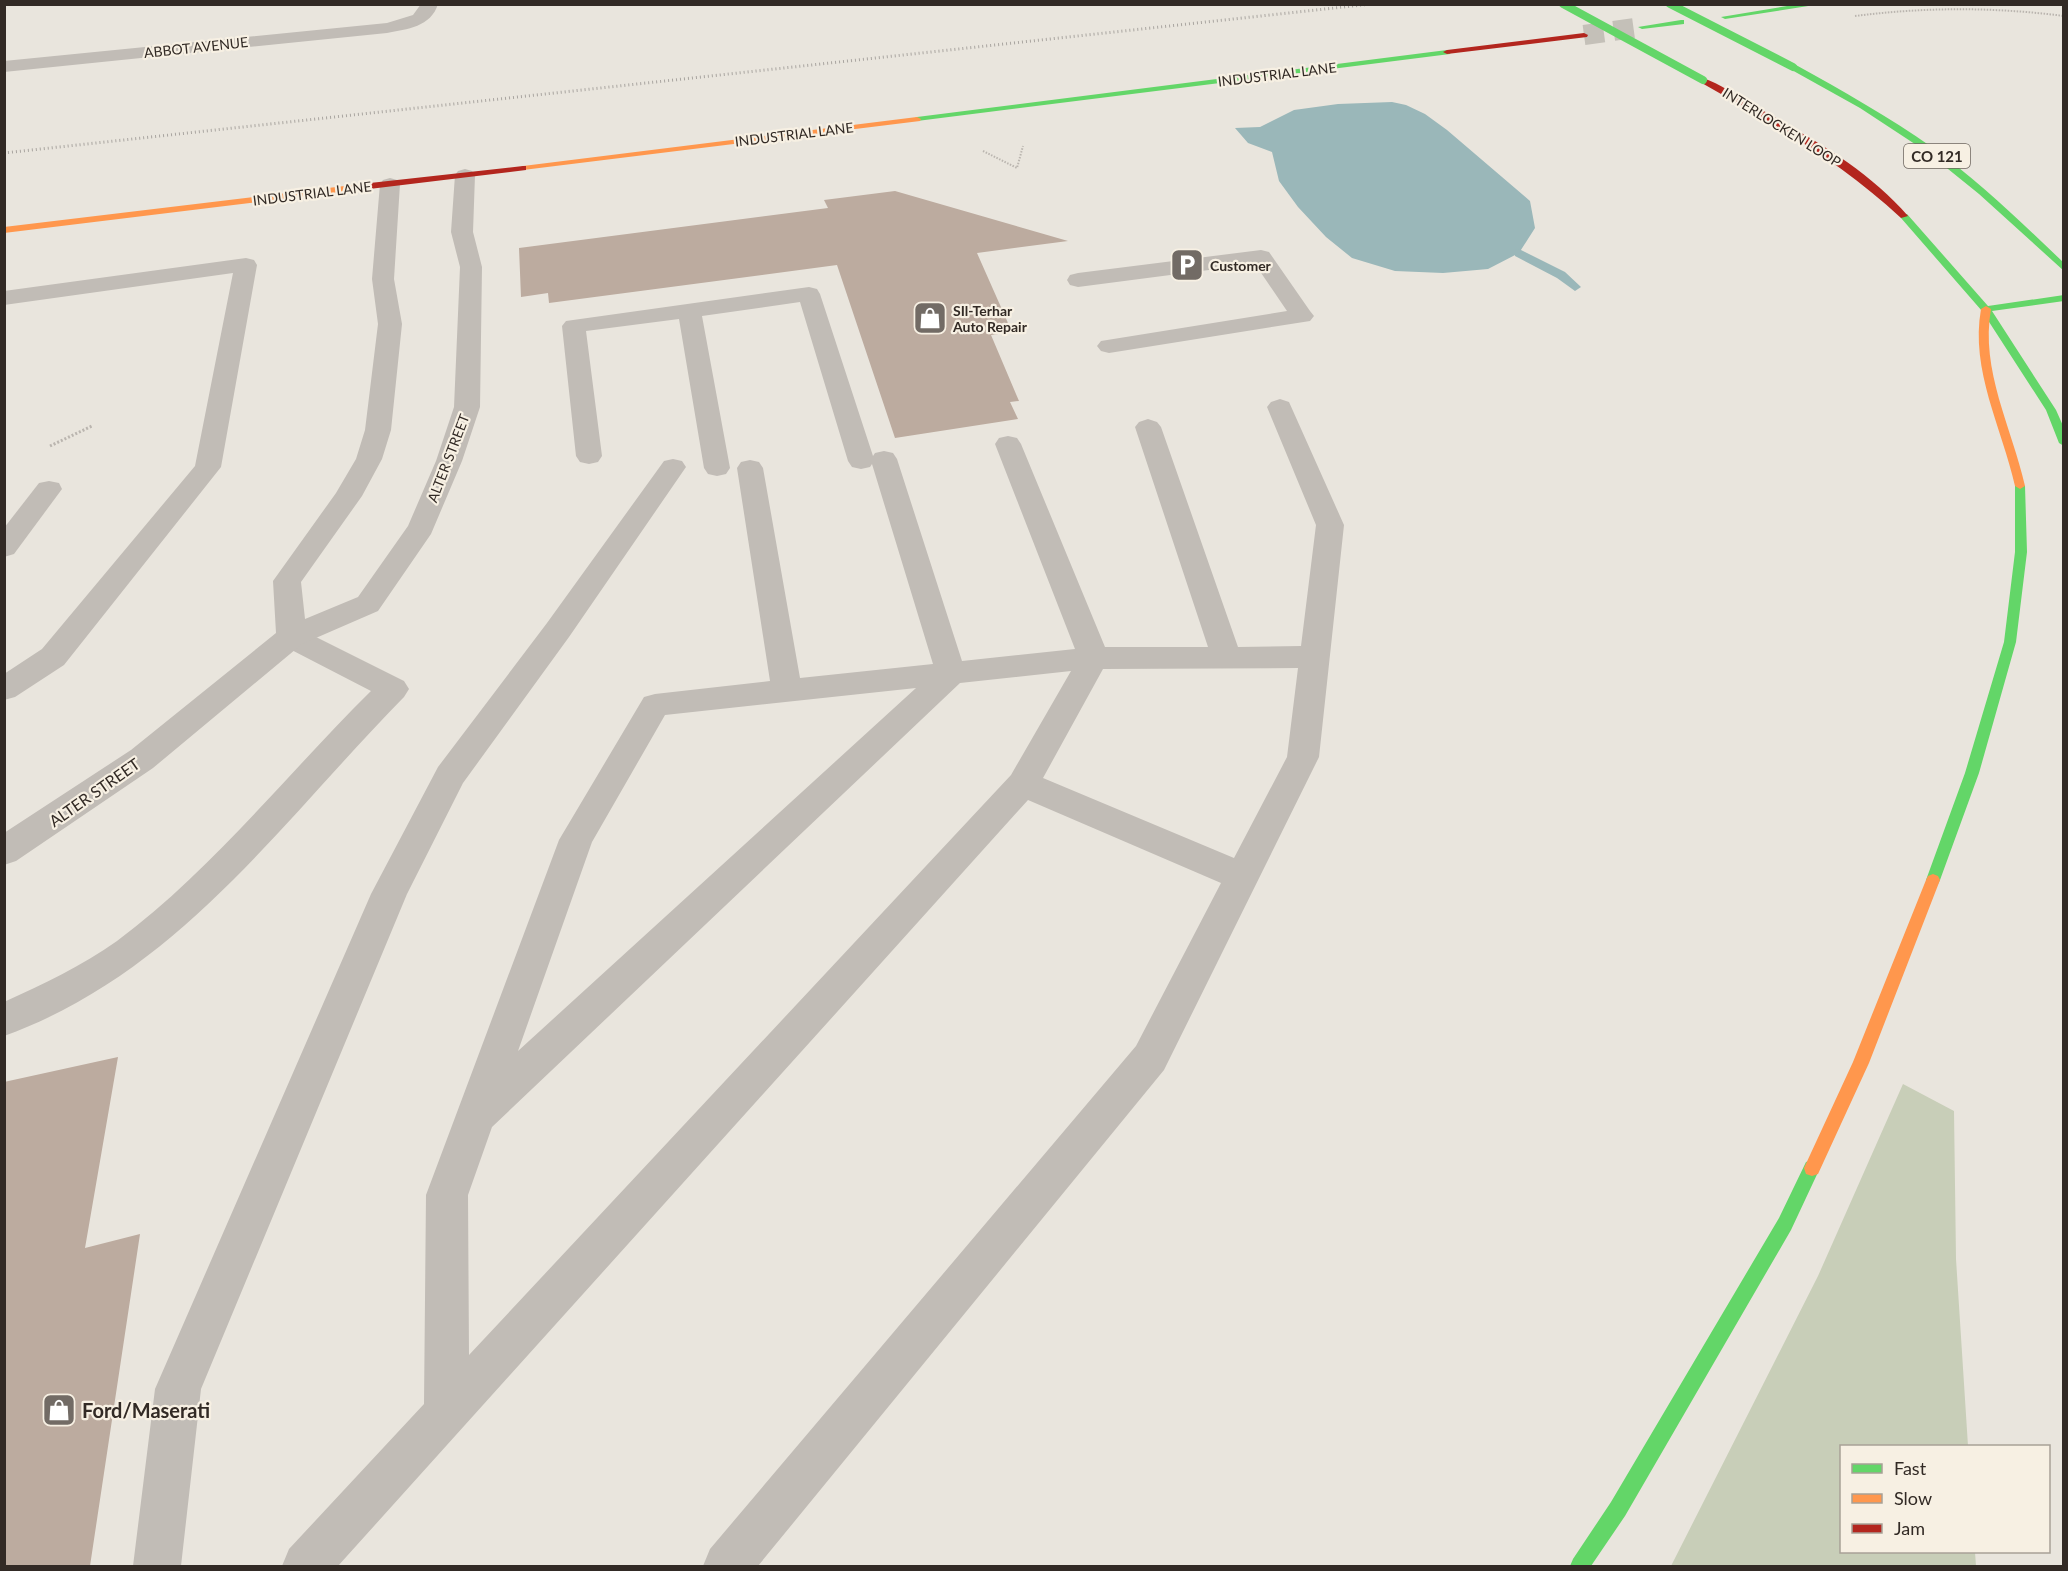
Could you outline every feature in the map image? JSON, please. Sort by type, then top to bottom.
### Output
[{"type":"main road","name":"INTERLOCKEN LOOP","points":[[1563,4],[1703,80],[1814,145],[1887,200],[1938,252],[1986,309],[2051,410],[2064,443]]},
{"type":"main road","name":"CO 121","points":[[1670,4],[1840,93],[1930,151],[2012,218],[2064,268]]},
{"type":"main road","points":[[1725,17],[1818,4]]},
{"type":"main road","points":[[1642,27],[1681,22]]},
{"type":"main road","name":"INDUSTRIAL LANE","points":[[4,230],[465,175],[1584,35]]},
{"type":"main road","points":[[1580,1566],[1618,1509],[1785,1224],[1861,1063],[1908,947],[1972,773],[2010,642],[2022,552],[2020,484],[1986,362],[1981,324],[1986,309],[2064,298]]},
{"type":"street","name":"ABBOT AVENUE","points":[[4,67],[387,28],[408,23],[423,16],[430,9],[430,4]]},
{"type":"street","name":"ALTER STREET","points":[[4,851],[142,759],[291,637],[368,604],[421,528],[449,461],[467,407],[471,267],[463,245],[465,175]]},
{"type":"street","points":[[4,1020],[69,990],[129,952],[206,887],[342,740],[393,689],[291,637],[287,581],[348,496],[369,459],[378,430],[390,324],[382,279],[390,184]]},
{"type":"street","points":[[1078,280],[1261,257],[1302,316],[1109,346]]},
{"type":"street","points":[[4,297],[246,266],[208,467],[53,657],[4,689]]},
{"type":"street","points":[[589,456],[574,326],[809,294],[873,460],[951,674]]},
{"type":"street","points":[[689,311],[717,468]]},
{"type":"street","points":[[727,1566],[1150,1058],[1303,757],[1330,525],[1280,407]]},
{"type":"street","points":[[1148,427],[1227,658]]},
{"type":"street","points":[[1008,444],[1095,658]]},
{"type":"street","points":[[157,1566],[178,1389],[389,894],[450,776],[558,630],[673,467]]},
{"type":"street","points":[[750,468],[787,691]]},
{"type":"street","points":[[4,548],[49,489]]},
{"type":"street","points":[[447,1413],[447,1195],[576,840],[655,705],[1095,658],[1314,657]]},
{"type":"street","points":[[306,1566],[1023,784],[1095,658]]},
{"type":"street","points":[[474,1118],[951,674]]},
{"type":"street","points":[[1023,784],[1242,878]]},
{"type":"path","points":[[1850,16],[1893,10],[1949,7],[2064,16]]},
{"type":"green space","points":[[1903,1084],[1954,1111],[1956,1259],[1968,1445],[1840,1445],[1840,1553],[1975,1553],[1976,1566],[1671,1566],[1818,1276]]},
{"type":"water","points":[[1392,102],[1406,105],[1425,114],[1530,201],[1535,228],[1519,253],[1488,269],[1443,273],[1395,271],[1352,258],[1326,237],[1298,207],[1279,181],[1272,152],[1248,143],[1235,128],[1260,127],[1294,110],[1338,104]]},
{"type":"building","name":"SIl-Terhar Auto Repair","points":[[895,191],[1068,241],[977,253],[1012,332],[991,335],[1019,401],[1010,402],[1018,419],[895,438],[837,265],[549,303],[548,293],[521,297],[519,248],[828,208],[824,200]]},
{"type":"building","name":"Ford/Maserati","points":[[118,1057],[85,1248],[140,1234],[90,1566],[4,1566],[4,1082]]},
{"type":"waterway","points":[[1519,253],[1561,275],[1575,287]]},
{"type":"tunnel","points":[[1584,35],[1642,27]]},
{"type":"railway","points":[[4,153],[1371,4]]},
{"type":"traffic: fast","points":[[1563,4],[1703,80]]},
{"type":"traffic: fast","points":[[1670,4],[1793,67]]},
{"type":"traffic: fast","points":[[1725,17],[1818,4]]},
{"type":"traffic: fast","points":[[1642,27],[1681,22]]},
{"type":"traffic: fast","points":[[917,119],[1447,52]]},
{"type":"traffic: fast","points":[[1793,67],[1897,127],[1948,163],[2064,268]]},
{"type":"traffic: fast","points":[[1904,216],[1986,309]]},
{"type":"traffic: fast","points":[[1986,309],[2064,298]]},
{"type":"traffic: fast","points":[[1986,309],[2051,410],[2064,443]]},
{"type":"traffic: fast","points":[[1933,880],[1972,773],[2010,642],[2021,552],[2020,486]]},
{"type":"traffic: fast","points":[[1580,1566],[1618,1509],[1785,1224],[1812,1168]]},
{"type":"traffic: slow","points":[[523,168],[917,119]]},
{"type":"traffic: slow","points":[[4,230],[361,187]]},
{"type":"traffic: slow","points":[[1986,309],[1983,350],[2020,486]]},
{"type":"traffic: slow","points":[[1812,1168],[1861,1063],[1933,880]]},
{"type":"traffic: jam","points":[[1447,52],[1584,35]]},
{"type":"traffic: jam","points":[[1703,80],[1808,141],[1858,176],[1904,216]]},
{"type":"traffic: jam","points":[[361,187],[523,168]]},
{"type":"place","name":"Customer","points":[[1187,265]]},
{"type":"place","name":"SIl-Terhar Auto Repair","points":[[930,318]]},
{"type":"place","name":"Ford/Maserati","points":[[59,1410]]}]
